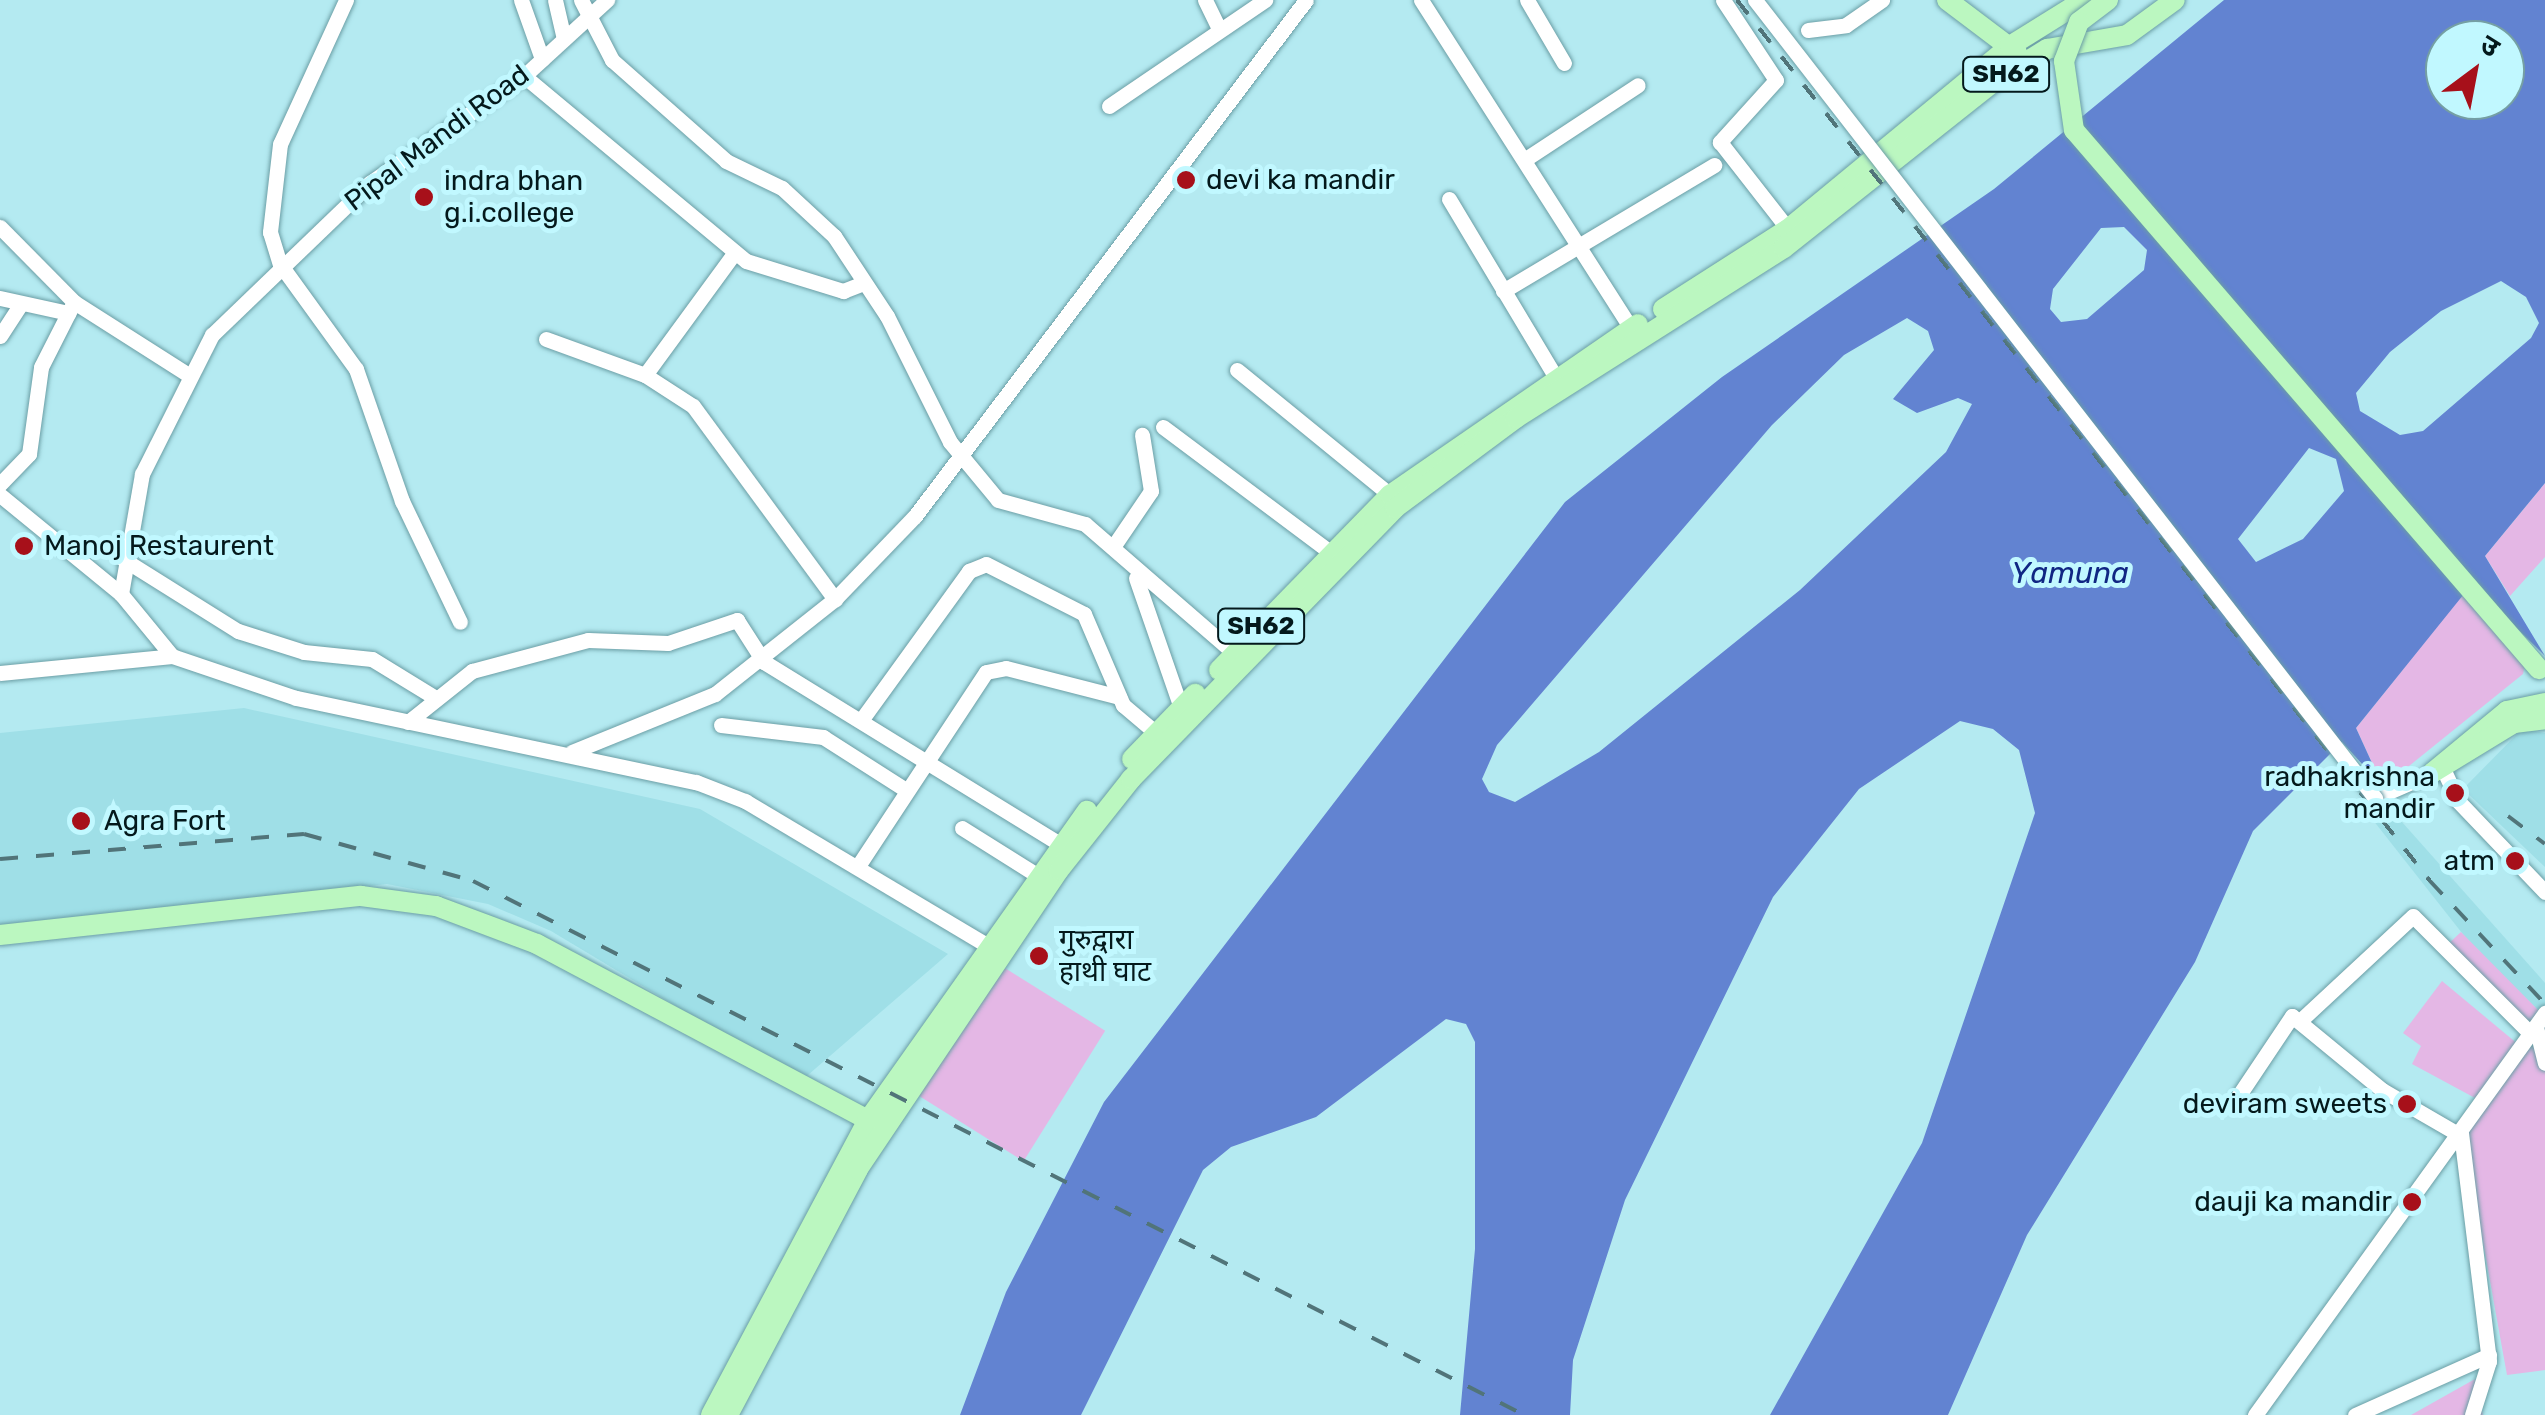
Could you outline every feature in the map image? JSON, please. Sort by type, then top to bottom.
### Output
[{"type":"main road","points":[[1947,0],[2026,62]]},
{"type":"main road","name":"SH62","points":[[711,1415],[868,1120],[1037,875],[1156,733],[1330,552],[1390,495],[1555,376],[1788,230],[2010,46],[2084,0]]},
{"type":"main road","points":[[2108,0],[2079,22],[2064,62],[2074,130],[2542,679]]},
{"type":"main road","name":"SH62","points":[[728,1415],[884,1127],[1130,778],[1395,508],[1516,418],[1784,248],[2026,62],[2059,45],[2127,35],[2176,0]]},
{"type":"main road","points":[[2438,772],[2490,731],[2545,703]]},
{"type":"main road","points":[[2490,731],[2545,719]]},
{"type":"main road","points":[[0,934],[361,896],[436,906],[537,944],[868,1120]]},
{"type":"street","points":[[346,0],[274,166],[268,216],[280,264],[356,369],[402,501],[460,622]]},
{"type":"street","points":[[521,0],[542,59]]},
{"type":"street","points":[[555,0],[564,38]]},
{"type":"street","points":[[581,0],[612,60],[678,121],[733,166],[798,200],[864,283],[958,452],[998,500],[1061,512],[1115,544],[1134,574],[1181,708]]},
{"type":"street","name":"Pipal Mandi Road","points":[[121,594],[123,559],[142,474],[187,374],[280,264],[370,183],[524,76],[606,0]]},
{"type":"street","points":[[1206,0],[1218,27]]},
{"type":"street","points":[[1109,106],[1218,27],[1265,0]]},
{"type":"street","points":[[567,754],[652,726],[764,662],[835,599],[915,516],[958,452],[1306,0]]},
{"type":"street","points":[[1421,0],[1631,329]]},
{"type":"street","points":[[1526,0],[1564,63]]},
{"type":"street","points":[[1723,0],[1776,80],[1720,142],[1788,230]]},
{"type":"street","points":[[1755,0],[2376,798],[2438,772],[2458,801],[2545,892]]},
{"type":"street","points":[[1808,30],[1846,25],[1882,0]]},
{"type":"street","points":[[524,76],[735,252],[843,291],[864,283]]},
{"type":"street","points":[[1524,160],[1638,85]]},
{"type":"street","points":[[1504,292],[1714,166]]},
{"type":"street","points":[[1449,199],[1555,376]]},
{"type":"street","points":[[0,227],[71,308],[187,374]]},
{"type":"street","points":[[645,375],[735,252]]},
{"type":"street","points":[[0,298],[20,304],[71,308]]},
{"type":"street","points":[[0,336],[20,304]]},
{"type":"street","points":[[0,484],[29,454],[40,367],[71,308]]},
{"type":"street","points":[[546,339],[645,375],[693,406],[835,599]]},
{"type":"street","points":[[1237,370],[1390,495]]},
{"type":"street","points":[[1163,427],[1330,552]]},
{"type":"street","points":[[1115,544],[1150,491],[1142,435]]},
{"type":"street","points":[[0,495],[121,594],[172,656]]},
{"type":"street","points":[[123,559],[238,631],[372,659],[434,697]]},
{"type":"street","points":[[862,719],[969,570],[986,564],[1084,614],[1119,696],[1156,733]]},
{"type":"street","points":[[1134,574],[1236,654]]},
{"type":"street","points":[[408,722],[434,697],[472,671],[588,640],[668,643],[730,620],[764,662],[1060,844]]},
{"type":"street","points":[[0,673],[172,656],[408,722],[696,782],[858,866],[988,946]]},
{"type":"street","points":[[858,866],[926,759],[995,667],[1119,696]]},
{"type":"street","points":[[722,725],[823,737],[906,790]]},
{"type":"street","points":[[962,828],[1037,875]]},
{"type":"street","points":[[2302,1019],[2413,916],[2537,1025],[2545,1063]]},
{"type":"street","points":[[2233,1104],[2286,1018],[2302,1019],[2382,1090],[2460,1132]]},
{"type":"street","points":[[2255,1415],[2537,1025]]},
{"type":"street","points":[[2460,1132],[2488,1356],[2472,1415]]},
{"type":"street","points":[[2356,1415],[2488,1356]]},
{"type":"shaded area","points":[[2545,483],[2545,557],[2510,596],[2485,556]]},
{"type":"shaded area","points":[[2472,583],[2529,645],[2523,674],[2383,787],[2356,728]]},
{"type":"shaded area","points":[[244,708],[700,809],[948,954],[801,1081],[551,931],[488,904],[387,884],[0,926],[0,733]]},
{"type":"shaded area","points":[[2522,729],[2545,733],[2545,867],[2463,789]]},
{"type":"shaded area","points":[[2386,804],[2545,983],[2545,1017],[2473,947],[2369,815]]},
{"type":"shaded area","points":[[2461,932],[2545,1017],[2545,1370],[2507,1375],[2467,1154],[2466,1131],[2488,1105],[2412,1064],[2421,1046],[2403,1033],[2442,981],[2519,1045],[2530,1029],[2446,946]]},
{"type":"shaded area","points":[[1000,965],[1105,1031],[1024,1161],[918,1096]]},
{"type":"shaded area","points":[[2475,1379],[2483,1415],[2411,1415]]},
{"type":"water","name":"Yamuna","points":[[2224,0],[2545,0],[2545,483],[2485,556],[2545,656],[2472,584],[2356,728],[2383,787],[2342,742],[2253,831],[2195,962],[2027,1235],[1948,1415],[1770,1415],[1922,1143],[2035,813],[2019,750],[1993,729],[1960,721],[1859,789],[1773,897],[1625,1200],[1573,1360],[1570,1415],[1460,1415],[1475,1249],[1475,1042],[1466,1024],[1446,1019],[1316,1117],[1231,1147],[1203,1170],[1081,1415],[960,1415],[1006,1292],[1104,1102],[1565,502],[1722,377],[1994,189]],"holes":[[[2124,227],[2147,250],[2144,270],[2087,319],[2061,322],[2050,309],[2053,289],[2101,228]],[[2501,281],[2526,297],[2539,323],[2531,338],[2423,431],[2400,435],[2360,411],[2356,393],[2390,352],[2441,311]],[[1907,318],[1928,331],[1934,350],[1893,399],[1917,413],[1958,398],[1972,404],[1946,452],[1800,590],[1599,752],[1515,802],[1489,792],[1482,779],[1497,745],[1772,425],[1844,355]],[[2309,448],[2336,459],[2344,491],[2303,539],[2256,562],[2238,539]]]},
{"type":"railway","points":[[1737,0],[2430,881],[2545,1004]]},
{"type":"railway","points":[[2508,816],[2545,844]]},
{"type":"railway","points":[[0,859],[304,834],[473,881],[1524,1415]]},
{"type":"place","name":"devi ka mandir","points":[[1186,180]]},
{"type":"place","name":"indra bhan g.i.college","points":[[424,197]]},
{"type":"place","name":"Manoj Restaurent","points":[[24,546]]},
{"type":"place","name":"radhakrishna mandir","points":[[2455,793]]},
{"type":"place","name":"Agra Fort","points":[[81,821]]},
{"type":"place","name":"atm","points":[[2515,861]]},
{"type":"place","name":"गुरुद्वारा हाथी घाट","points":[[1039,956]]},
{"type":"place","name":"deviram sweets","points":[[2407,1104]]},
{"type":"place","name":"dauji ka mandir","points":[[2412,1202]]}]
